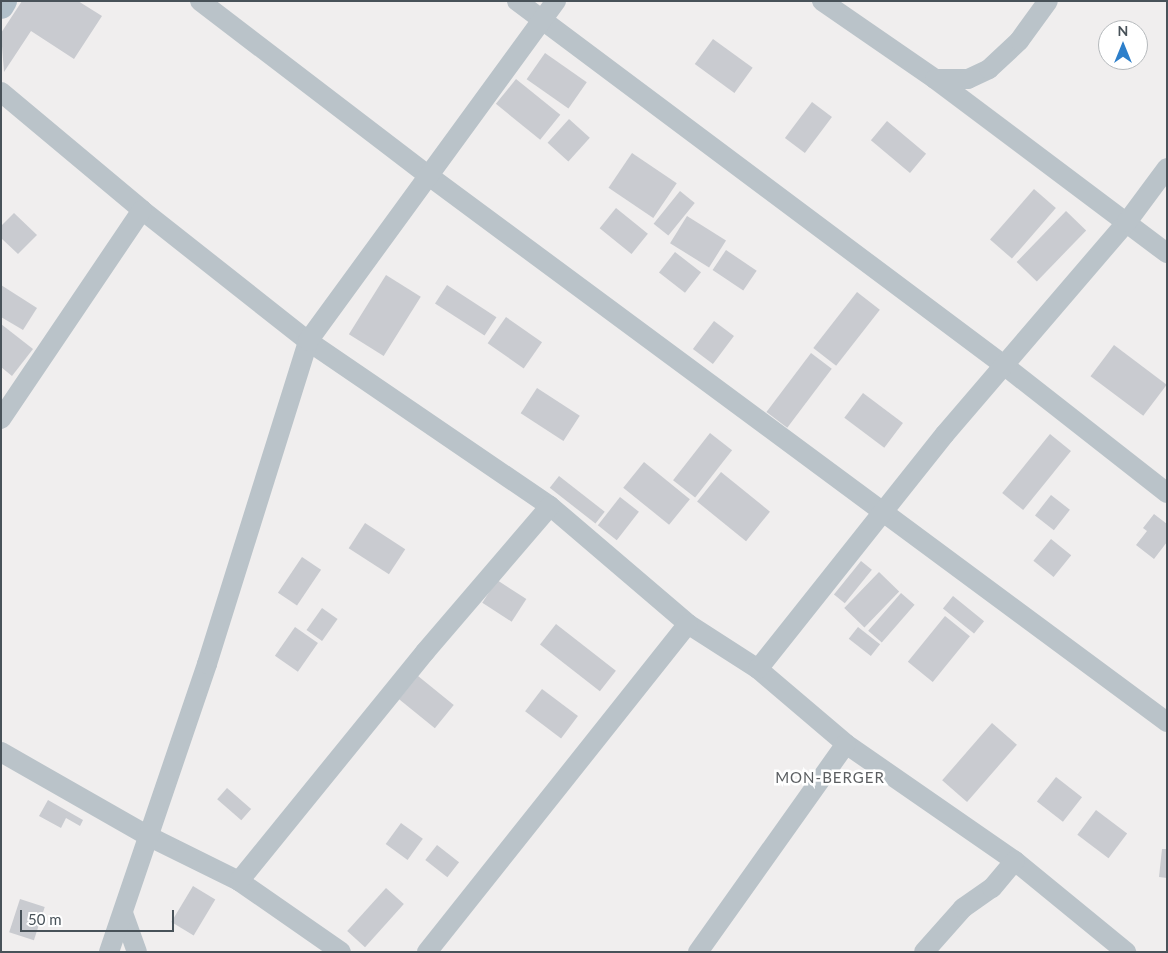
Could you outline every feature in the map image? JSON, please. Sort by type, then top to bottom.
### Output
[{"type":"main road","points":[[1,6],[4,1]]},
{"type":"street","points":[[200,1],[429,176],[1167,722]]},
{"type":"street","points":[[517,1],[1006,366],[1167,494]]},
{"type":"street","points":[[109,952],[150,837],[308,341],[556,1]]},
{"type":"street","points":[[822,1],[935,79],[1167,253]]},
{"type":"street","points":[[935,79],[968,79],[990,69],[1019,41],[1048,1]]},
{"type":"street","points":[[1,92],[142,210],[308,341],[550,506],[688,624],[758,668],[846,744],[1015,861],[1126,952]]},
{"type":"street","points":[[758,668],[885,513],[945,434],[1006,366],[1127,222],[1167,168]]},
{"type":"street","points":[[1,419],[142,210]]},
{"type":"street","points":[[239,881],[425,652],[550,506]]},
{"type":"street","points":[[427,952],[688,624]]},
{"type":"street","points":[[698,952],[846,744]]},
{"type":"street","points":[[1,752],[150,837],[239,881],[341,952]]},
{"type":"street","points":[[924,952],[963,908],[992,888],[1015,861]]},
{"type":"street","points":[[123,913],[136,952]]},
{"type":"street","points":[[310,932],[312,952]]},
{"type":"building","points":[[22,1],[78,1],[102,16],[74,59],[31,31],[4,72],[1,33]]},
{"type":"building","points":[[713,39],[753,68],[734,93],[695,64]]},
{"type":"building","points":[[545,53],[587,82],[568,108],[527,79]]},
{"type":"building","points":[[516,79],[560,115],[540,140],[496,104]]},
{"type":"building","points":[[812,102],[832,117],[805,153],[785,138]]},
{"type":"building","points":[[569,119],[590,138],[568,162],[548,143]]},
{"type":"building","points":[[887,121],[926,154],[910,173],[871,140]]},
{"type":"building","points":[[632,153],[677,183],[653,218],[609,188]]},
{"type":"building","points":[[1034,189],[1056,208],[1012,259],[990,240]]},
{"type":"building","points":[[680,191],[695,203],[668,236],[654,224]]},
{"type":"building","points":[[616,208],[648,234],[632,254],[600,228]]},
{"type":"building","points":[[1066,211],[1086,230],[1037,282],[1017,262]]},
{"type":"building","points":[[14,213],[37,235],[18,254],[1,238],[1,226]]},
{"type":"building","points":[[687,216],[726,240],[709,268],[670,243]]},
{"type":"building","points":[[726,250],[757,271],[743,291],[713,270]]},
{"type":"building","points":[[675,252],[701,272],[685,293],[659,272]]},
{"type":"building","points":[[386,275],[421,297],[384,356],[349,334]]},
{"type":"building","points":[[1,285],[37,308],[23,330],[1,317]]},
{"type":"building","points":[[447,285],[496,317],[484,336],[435,303]]},
{"type":"building","points":[[857,292],[880,310],[836,366],[813,348]]},
{"type":"building","points":[[506,317],[542,342],[524,368],[488,343]]},
{"type":"building","points":[[714,321],[734,336],[713,364],[693,349]]},
{"type":"building","points":[[1,324],[33,349],[12,376],[1,367]]},
{"type":"building","points":[[1114,345],[1167,385],[1143,416],[1091,376]]},
{"type":"building","points":[[811,353],[832,369],[787,428],[766,412]]},
{"type":"building","points":[[537,388],[580,416],[563,441],[521,413]]},
{"type":"building","points":[[863,393],[903,423],[884,448],[844,418]]},
{"type":"building","points":[[710,433],[732,450],[695,498],[673,480]]},
{"type":"building","points":[[1050,434],[1071,451],[1023,510],[1002,493]]},
{"type":"building","points":[[644,462],[690,499],[669,525],[623,488]]},
{"type":"building","points":[[721,472],[770,512],[746,541],[697,502]]},
{"type":"building","points":[[559,476],[605,512],[595,524],[550,488]]},
{"type":"building","points":[[1051,495],[1070,510],[1054,530],[1035,515]]},
{"type":"building","points":[[620,497],[639,512],[617,540],[598,525]]},
{"type":"building","points":[[1154,514],[1167,524],[1167,542],[1154,559],[1136,545],[1147,531],[1143,528]]},
{"type":"building","points":[[365,523],[405,549],[389,574],[349,548]]},
{"type":"building","points":[[1051,539],[1071,555],[1054,577],[1033,561]]},
{"type":"building","points":[[302,557],[321,570],[297,606],[278,593]]},
{"type":"building","points":[[861,561],[872,570],[845,603],[834,594]]},
{"type":"building","points":[[879,572],[899,591],[864,627],[844,608]]},
{"type":"building","points":[[497,580],[526,599],[512,622],[482,603]]},
{"type":"building","points":[[901,593],[915,605],[882,643],[868,631]]},
{"type":"building","points":[[953,596],[984,621],[974,634],[943,608]]},
{"type":"building","points":[[322,608],[338,619],[322,641],[307,630]]},
{"type":"building","points":[[945,616],[970,636],[933,682],[908,662]]},
{"type":"building","points":[[556,624],[616,671],[600,691],[540,644]]},
{"type":"building","points":[[295,627],[318,643],[298,672],[275,656]]},
{"type":"building","points":[[858,627],[880,644],[871,656],[849,639]]},
{"type":"building","points":[[418,676],[454,705],[435,728],[399,699]]},
{"type":"building","points":[[542,689],[578,716],[561,738],[525,711]]},
{"type":"building","points":[[992,723],[1017,745],[967,802],[942,780]]},
{"type":"building","points":[[1056,777],[1082,797],[1063,822],[1037,801]]},
{"type":"building","points":[[227,788],[251,809],[241,820],[217,799]]},
{"type":"building","points":[[48,800],[83,820],[80,826],[66,818],[61,828],[39,816]]},
{"type":"building","points":[[1096,810],[1127,833],[1108,858],[1077,835]]},
{"type":"building","points":[[401,823],[423,839],[408,860],[386,844]]},
{"type":"building","points":[[437,845],[459,862],[447,877],[425,860]]},
{"type":"building","points":[[1162,849],[1167,849],[1167,878],[1159,877]]},
{"type":"building","points":[[193,886],[215,899],[194,935],[171,922]]},
{"type":"building","points":[[386,888],[404,904],[365,947],[347,931]]},
{"type":"building","points":[[20,899],[45,907],[34,940],[9,932]]},
{"type":"district","name":"MON-BERGER","points":[[830,778]]}]
